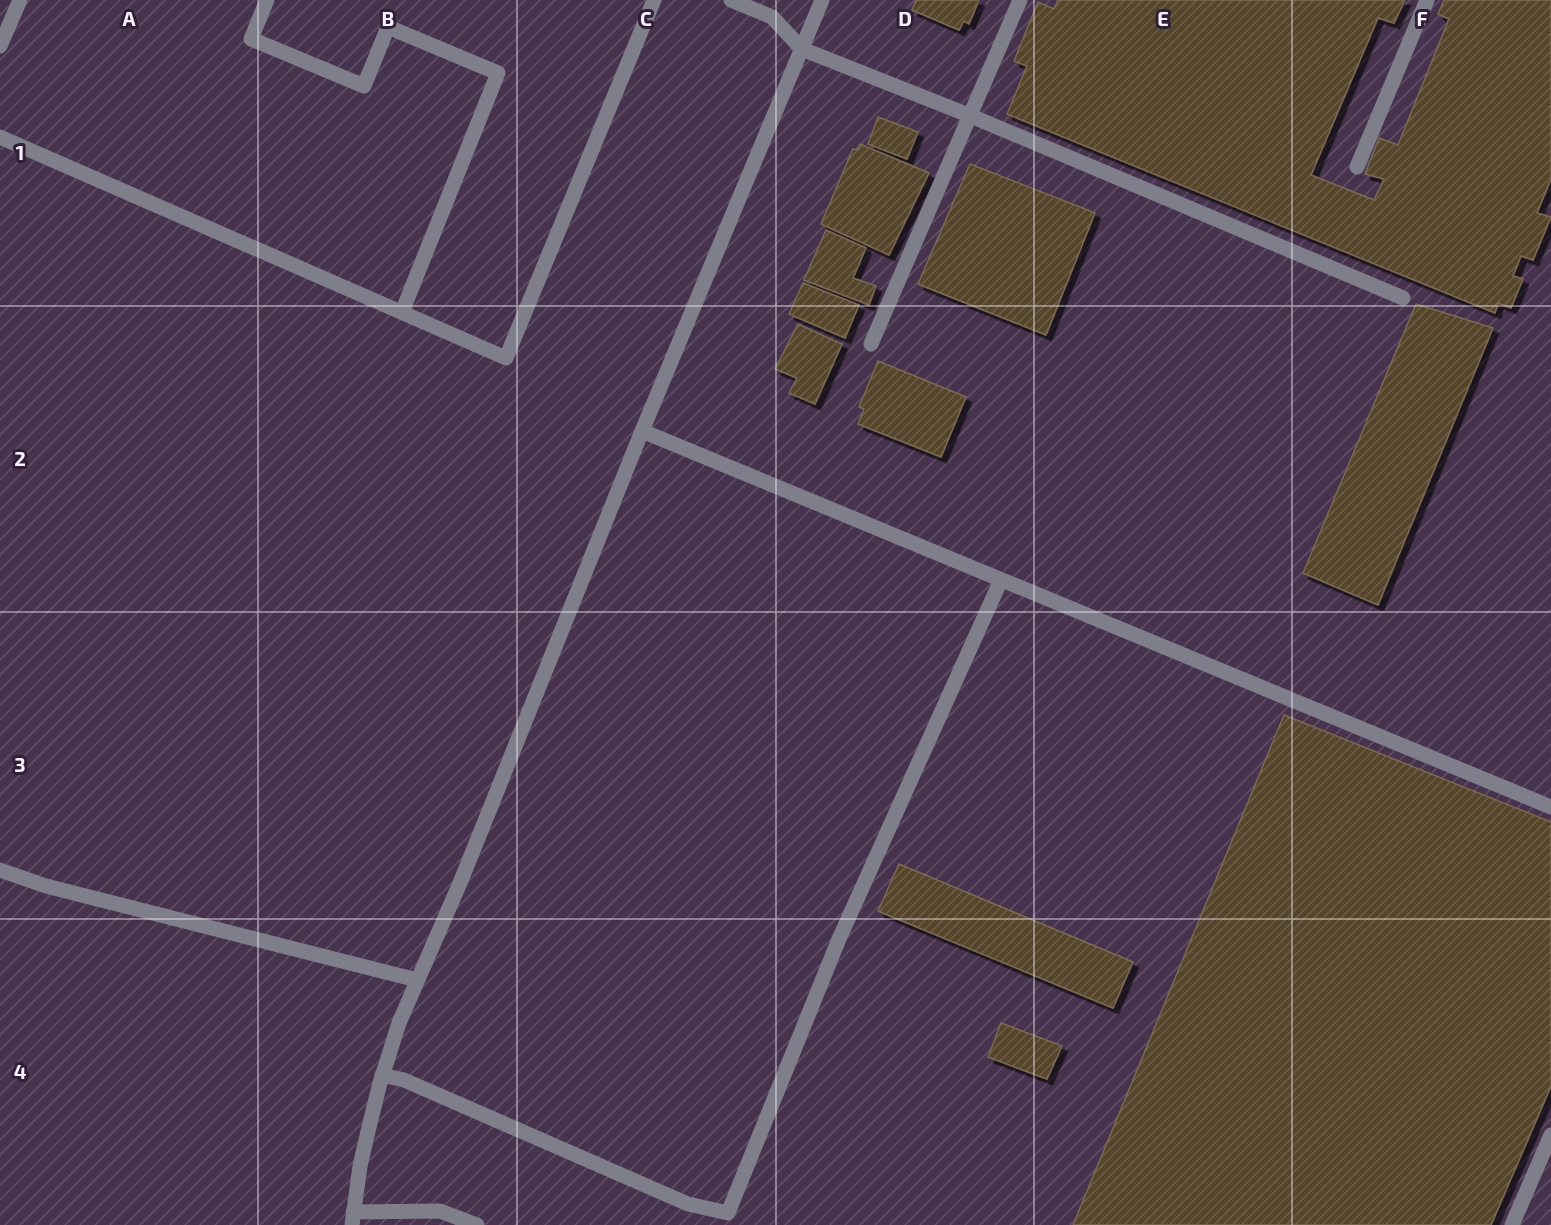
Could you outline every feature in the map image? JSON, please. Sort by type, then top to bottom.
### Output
[{"type":"street","points":[[0,46],[20,0]]},
{"type":"street","points":[[267,0],[251,39],[364,86],[388,27],[498,74],[402,312]]},
{"type":"street","points":[[0,137],[506,358],[654,0]]},
{"type":"street","points":[[731,0],[772,17],[802,49],[971,116],[1403,298]]},
{"type":"street","points":[[477,1225],[440,1211],[352,1218],[360,1166],[382,1076],[399,1023],[460,884],[642,431],[822,0]]},
{"type":"street","points":[[871,344],[1020,0]]},
{"type":"street","points":[[1357,167],[1427,0]]},
{"type":"street","points":[[642,431],[1551,807]]},
{"type":"street","points":[[382,1076],[404,1080],[688,1204],[728,1214],[839,939],[1001,580]]},
{"type":"street","points":[[0,870],[58,889],[417,980]]},
{"type":"street","points":[[1512,1225],[1551,1135]]},
{"type":"shaded area","points":[[0,0],[1551,0],[1551,1225],[0,1225]]},
{"type":"building","points":[[916,0],[979,0],[969,24],[964,21],[959,30],[912,10]]},
{"type":"building","points":[[1058,0],[1405,0],[1394,23],[1378,18],[1311,175],[1374,200],[1384,179],[1365,174],[1379,138],[1398,145],[1449,19],[1438,14],[1444,0],[1551,0],[1551,179],[1537,213],[1551,217],[1533,260],[1521,256],[1513,276],[1523,279],[1511,308],[1498,303],[1495,313],[1007,114],[1027,66],[1014,61],[1038,2],[1054,9]]},
{"type":"building","points":[[878,117],[918,132],[907,159],[868,144]]},
{"type":"building","points":[[860,144],[929,173],[889,255],[821,224],[853,149],[857,150]]},
{"type":"building","points":[[970,164],[1095,213],[1046,335],[918,284]]},
{"type":"building","points":[[826,230],[866,248],[853,278],[876,286],[869,305],[804,280]]},
{"type":"building","points":[[803,283],[859,305],[845,338],[789,314]]},
{"type":"building","points":[[1416,304],[1493,328],[1378,605],[1303,573]]},
{"type":"building","points":[[798,324],[842,344],[815,404],[789,393],[797,378],[775,369]]},
{"type":"building","points":[[878,361],[966,397],[941,457],[858,424],[864,409],[859,407]]},
{"type":"building","points":[[1284,715],[1551,822],[1551,1086],[1491,1225],[1073,1225]]},
{"type":"building","points":[[899,864],[1133,962],[1113,1008],[878,911]]},
{"type":"building","points":[[1001,1023],[1062,1046],[1047,1079],[988,1057]]}]
